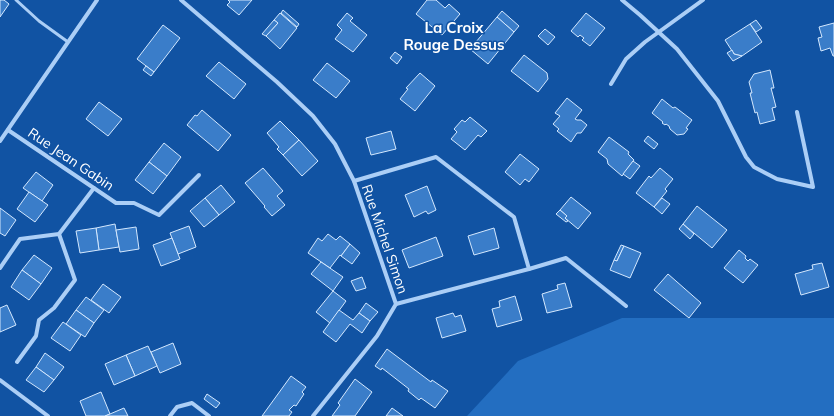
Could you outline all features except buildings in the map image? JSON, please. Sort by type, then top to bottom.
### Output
[{"type":"street","points":[[0,141],[97,0]]},
{"type":"street","name":"Rue Michel Simon","points":[[181,0],[277,82],[313,116],[335,144],[354,181],[396,304],[566,258],[626,306]]},
{"type":"street","points":[[622,0],[676,49],[718,101],[746,156],[754,167],[777,180],[813,187],[796,112]]},
{"type":"street","points":[[611,84],[626,59],[645,42],[660,33],[703,0]]},
{"type":"street","name":"Rue Jean Gabin","points":[[8,130],[116,203],[134,203],[159,215],[199,175]]},
{"type":"street","points":[[354,181],[436,157],[514,217],[529,269]]},
{"type":"street","points":[[0,268],[20,239],[59,234],[94,188]]},
{"type":"street","points":[[17,362],[36,336],[38,320],[54,308],[75,280],[59,234]]},
{"type":"street","points":[[314,416],[377,336],[396,304]]},
{"type":"street","points":[[0,380],[48,416]]},
{"type":"street","points":[[170,416],[177,408],[192,403],[209,416]]},
{"type":"lane","points":[[16,0],[39,21],[68,42]]},
{"type":"shaded area","points":[[622,318],[834,318],[834,416],[467,416],[518,361]]},
{"type":"district","name":"La Croix Rouge Dessus","points":[[454,36]]}]
